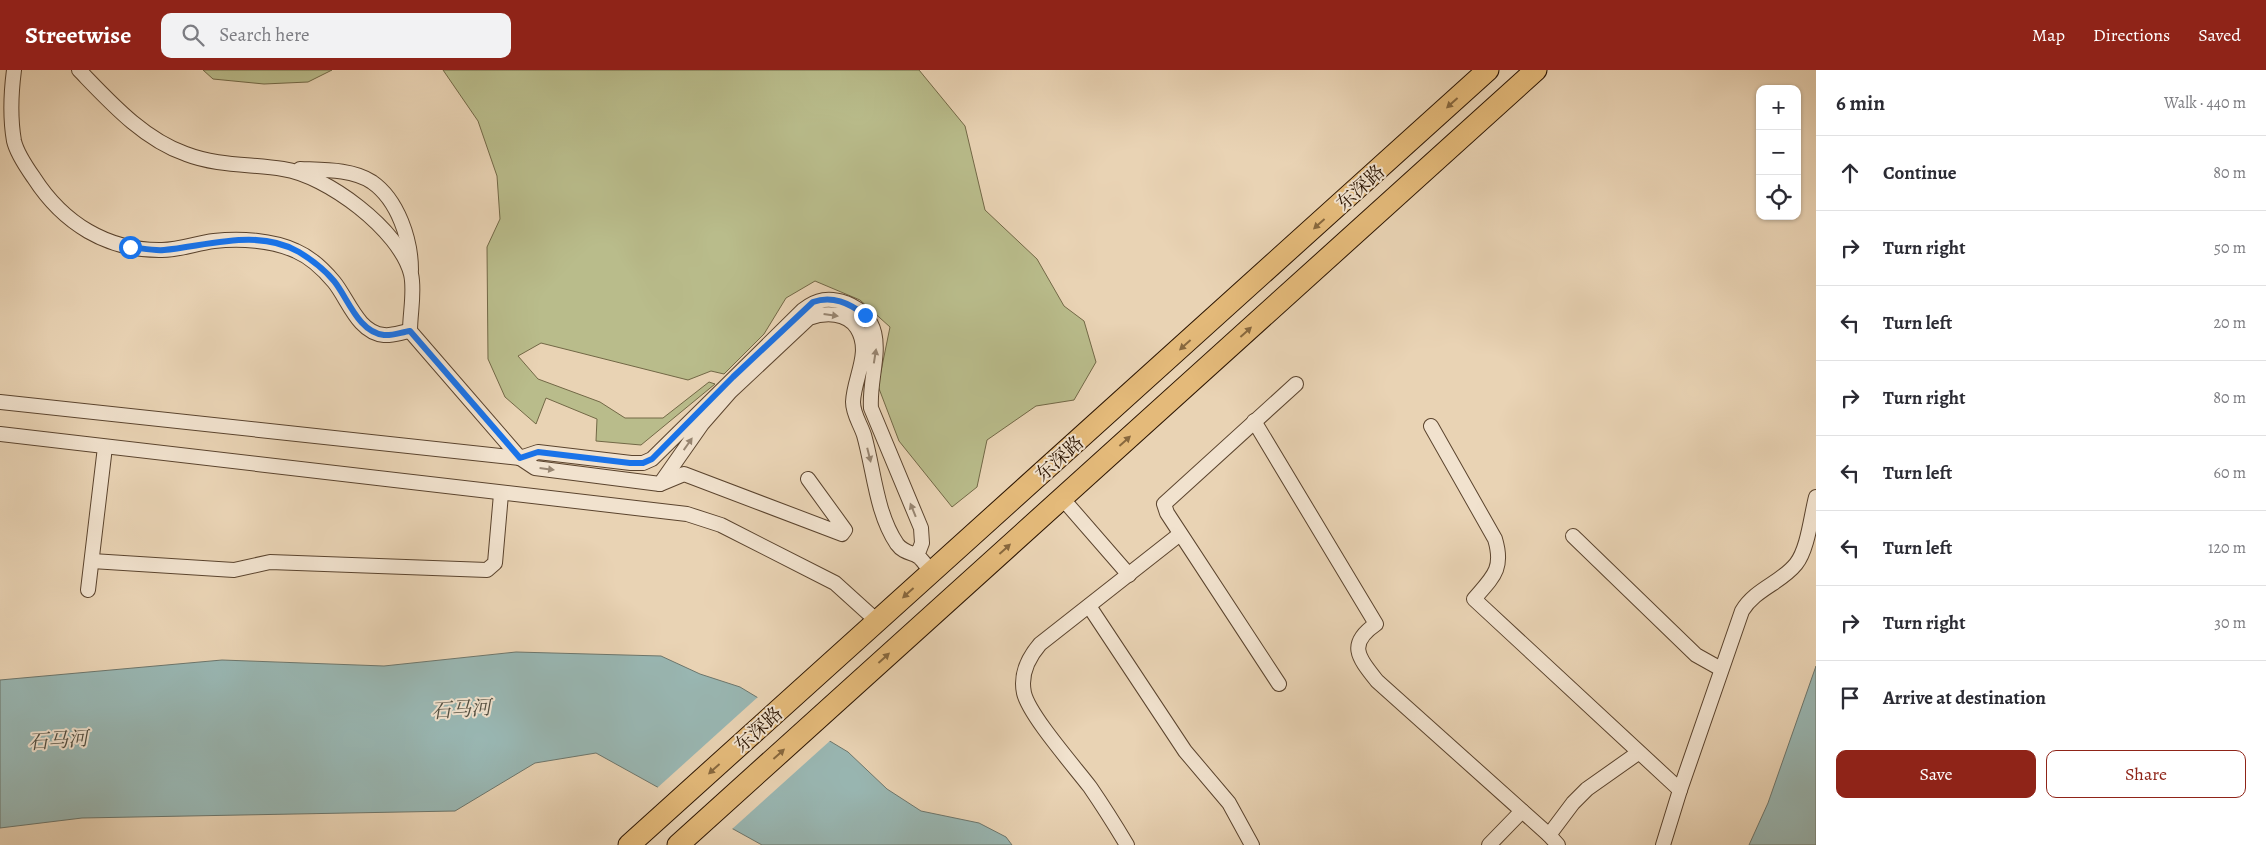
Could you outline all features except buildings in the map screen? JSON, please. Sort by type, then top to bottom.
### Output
[{"type":"highway","name":"东深路","points":[[629,845],[1488,70]]},
{"type":"highway","name":"东深路","points":[[678,845],[1536,70]]},
{"type":"street","points":[[14,70],[11,110],[15,143],[28,169],[48,200],[74,223],[103,239],[130,247],[162,250],[236,240],[273,243],[296,251],[318,265],[334,282],[362,322],[371,330],[384,335],[410,331]]},
{"type":"street","points":[[79,70],[115,107],[162,143],[204,160],[285,169],[336,171],[371,182],[383,192],[395,209],[411,252],[410,331],[520,458],[535,468],[660,484],[684,474],[842,534],[845,530],[844,526],[829,511],[808,479]]},
{"type":"street","points":[[285,169],[308,175],[354,203],[385,231],[400,250],[411,274]]},
{"type":"street","points":[[0,402],[520,458],[538,452],[643,463],[652,459],[804,310],[822,299],[838,300],[853,306],[865,315],[874,328],[877,343],[870,393],[870,408],[921,528],[922,543],[917,556]]},
{"type":"street","points":[[660,484],[702,424],[730,392],[810,318],[820,314],[832,313],[847,319],[856,326],[863,342],[853,401],[855,413],[865,439],[881,508],[897,544],[904,552],[917,556],[931,572]]},
{"type":"street","points":[[1278,684],[1165,508],[1166,501],[1296,384]]},
{"type":"street","points":[[1254,421],[1376,624],[1362,634],[1358,642],[1358,652],[1367,668],[1377,681],[1553,840],[1573,803],[1587,789],[1638,753]]},
{"type":"street","points":[[1431,426],[1495,539],[1500,554],[1496,574],[1474,599],[1680,790]]},
{"type":"street","points":[[0,434],[501,494],[687,514],[705,519],[835,582],[877,621]]},
{"type":"street","points":[[88,590],[105,447]]},
{"type":"street","points":[[92,561],[234,570],[270,562],[487,570],[495,563],[501,494]]},
{"type":"street","points":[[1663,845],[1742,611],[1747,603],[1789,571],[1802,555],[1816,497]]},
{"type":"street","points":[[1062,498],[1129,574]]},
{"type":"street","points":[[1127,845],[1090,788],[1032,710],[1024,695],[1022,681],[1031,655],[1040,644],[1180,534]]},
{"type":"street","points":[[1573,536],[1696,655],[1721,669]]},
{"type":"street","points":[[1089,606],[1185,751],[1229,803],[1252,845]]},
{"type":"street","points":[[1489,845],[1522,811]]},
{"type":"green space","points":[[203,70],[332,70],[308,82],[264,84],[213,79]]},
{"type":"green space","points":[[443,70],[919,70],[965,126],[985,210],[1037,259],[1064,306],[1084,321],[1096,362],[1074,400],[1036,406],[987,440],[977,487],[952,507],[899,441],[878,386],[890,327],[860,300],[815,281],[786,298],[764,334],[724,374],[711,371],[688,380],[541,343],[518,356],[538,379],[600,402],[625,418],[663,418],[709,382],[715,384],[641,445],[596,441],[597,419],[546,398],[536,424],[505,397],[488,359],[487,247],[500,219],[497,176],[478,121]]},
{"type":"water","name":"石马河","points":[[516,652],[661,656],[700,674],[740,687],[848,752],[887,789],[921,811],[979,823],[1006,837],[1012,845],[762,845],[596,753],[535,763],[455,811],[82,818],[0,828],[0,680],[222,660],[384,666]]},
{"type":"water","points":[[1816,666],[1816,845],[1749,845],[1768,803]]},
{"type":"pier","points":[[759,696],[832,739],[731,830],[656,789]]},
{"type":"route","points":[[130,247],[162,250],[214,241],[236,240],[273,243],[296,251],[318,265],[334,282],[362,322],[371,330],[384,335],[410,331],[520,458],[538,452],[643,463],[652,459],[660,452],[733,377],[813,302],[822,299],[838,300],[853,306],[865,315]]}]
